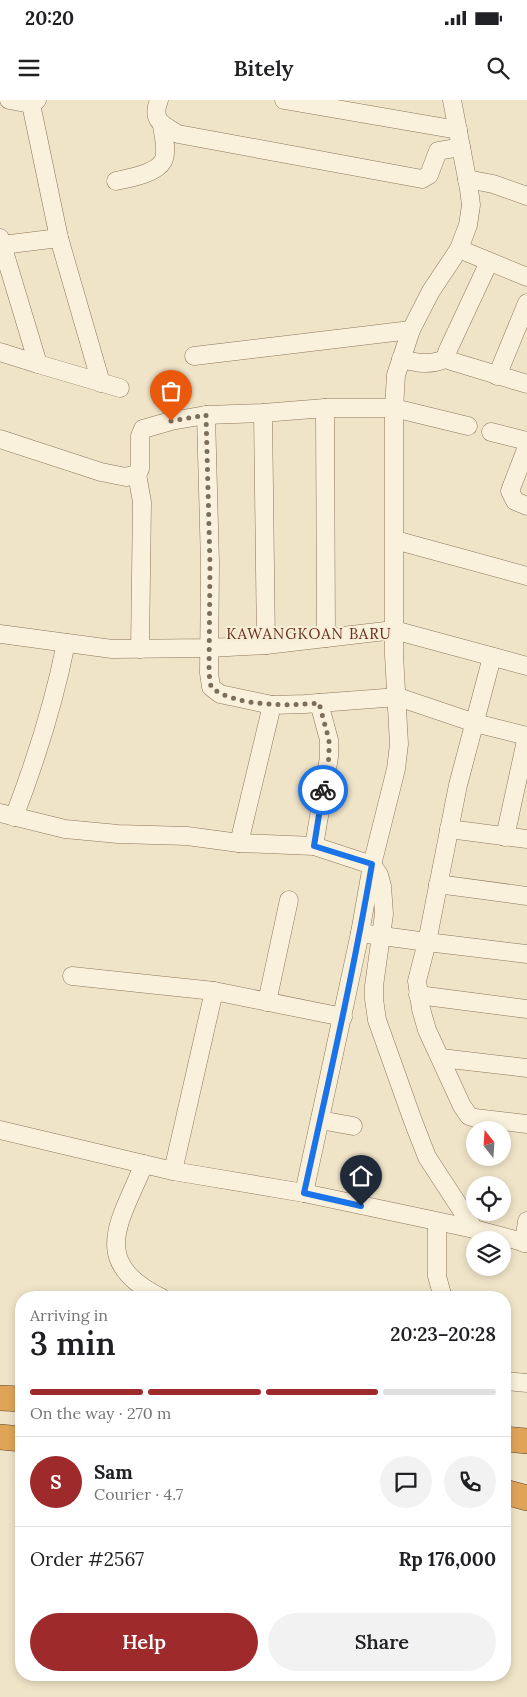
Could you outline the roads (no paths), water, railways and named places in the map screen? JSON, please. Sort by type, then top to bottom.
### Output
[{"type":"highway","points":[[0,1398],[15,1399]]},
{"type":"highway","points":[[0,1437],[15,1438]]},
{"type":"highway","points":[[511,1440],[527,1441]]},
{"type":"highway","points":[[511,1479],[527,1480]]},
{"type":"highway","points":[[511,1494],[527,1498]]},
{"type":"street","points":[[9,100],[34,102],[59,238],[101,383]]},
{"type":"street","points":[[116,181],[153,170],[163,160],[162,125],[157,116],[159,100]]},
{"type":"street","points":[[284,100],[459,138]]},
{"type":"street","points":[[304,1193],[343,1017],[372,864],[396,769],[399,744],[394,630],[394,408],[396,375],[411,330],[431,291],[459,249],[468,225],[470,198],[452,100]]},
{"type":"street","points":[[162,125],[178,134],[422,179],[429,175],[438,151],[459,138]]},
{"type":"street","points":[[467,178],[493,184],[527,196]]},
{"type":"street","points":[[38,364],[0,243],[59,238]]},
{"type":"street","points":[[459,249],[527,277]]},
{"type":"street","points":[[489,262],[447,352],[447,358],[451,362],[527,384]]},
{"type":"street","points":[[497,376],[527,303]]},
{"type":"street","points":[[194,356],[411,330]]},
{"type":"street","points":[[0,352],[120,388]]},
{"type":"street","points":[[401,359],[434,364],[447,358]]},
{"type":"street","points":[[325,408],[326,638]]},
{"type":"street","points":[[140,649],[142,502],[137,474],[140,469],[140,436],[143,429],[171,421],[206,415],[325,408],[394,408],[468,426]]},
{"type":"street","points":[[263,413],[266,645]]},
{"type":"street","points":[[206,415],[210,564],[209,673],[211,687],[220,694],[272,705],[398,697],[475,723],[527,736],[504,837]]},
{"type":"street","points":[[491,432],[527,441]]},
{"type":"street","points":[[0,439],[101,472],[126,477],[137,474]]},
{"type":"street","points":[[527,447],[510,491],[515,501],[527,506]]},
{"type":"street","points":[[394,540],[527,576]]},
{"type":"street","points":[[0,634],[112,649],[140,649],[266,645],[394,630],[527,666]]},
{"type":"street","points":[[66,643],[57,687],[31,773],[7,815],[65,829],[118,834],[187,836],[240,843],[314,846],[372,864],[379,875],[382,886],[384,914],[374,986],[377,1020],[427,1157],[474,1229]]},
{"type":"street","points":[[492,657],[460,776],[417,981],[418,995],[428,1030],[462,1106],[469,1116],[527,1124]]},
{"type":"street","points":[[314,846],[329,757],[329,740],[319,703]]},
{"type":"street","points":[[240,843],[272,705]]},
{"type":"street","points":[[449,829],[527,839]]},
{"type":"street","points":[[438,884],[527,896]]},
{"type":"street","points":[[267,1002],[289,900]]},
{"type":"street","points":[[360,932],[527,954]]},
{"type":"street","points":[[72,976],[214,991],[343,1017]]},
{"type":"street","points":[[173,1171],[214,991]]},
{"type":"street","points":[[418,995],[527,1009]]},
{"type":"street","points":[[441,1058],[527,1068]]},
{"type":"street","points":[[320,1120],[353,1126]]},
{"type":"street","points":[[5,1131],[173,1171],[304,1193],[474,1229],[525,1243],[527,1221]]},
{"type":"street","points":[[144,1164],[116,1236],[116,1254],[123,1270],[148,1291]]},
{"type":"street","points":[[437,1222],[437,1276],[442,1291]]},
{"type":"street","points":[[511,1382],[527,1384]]},
{"type":"district","name":"KAWANGKOAN BARU","points":[[309,634]]}]
